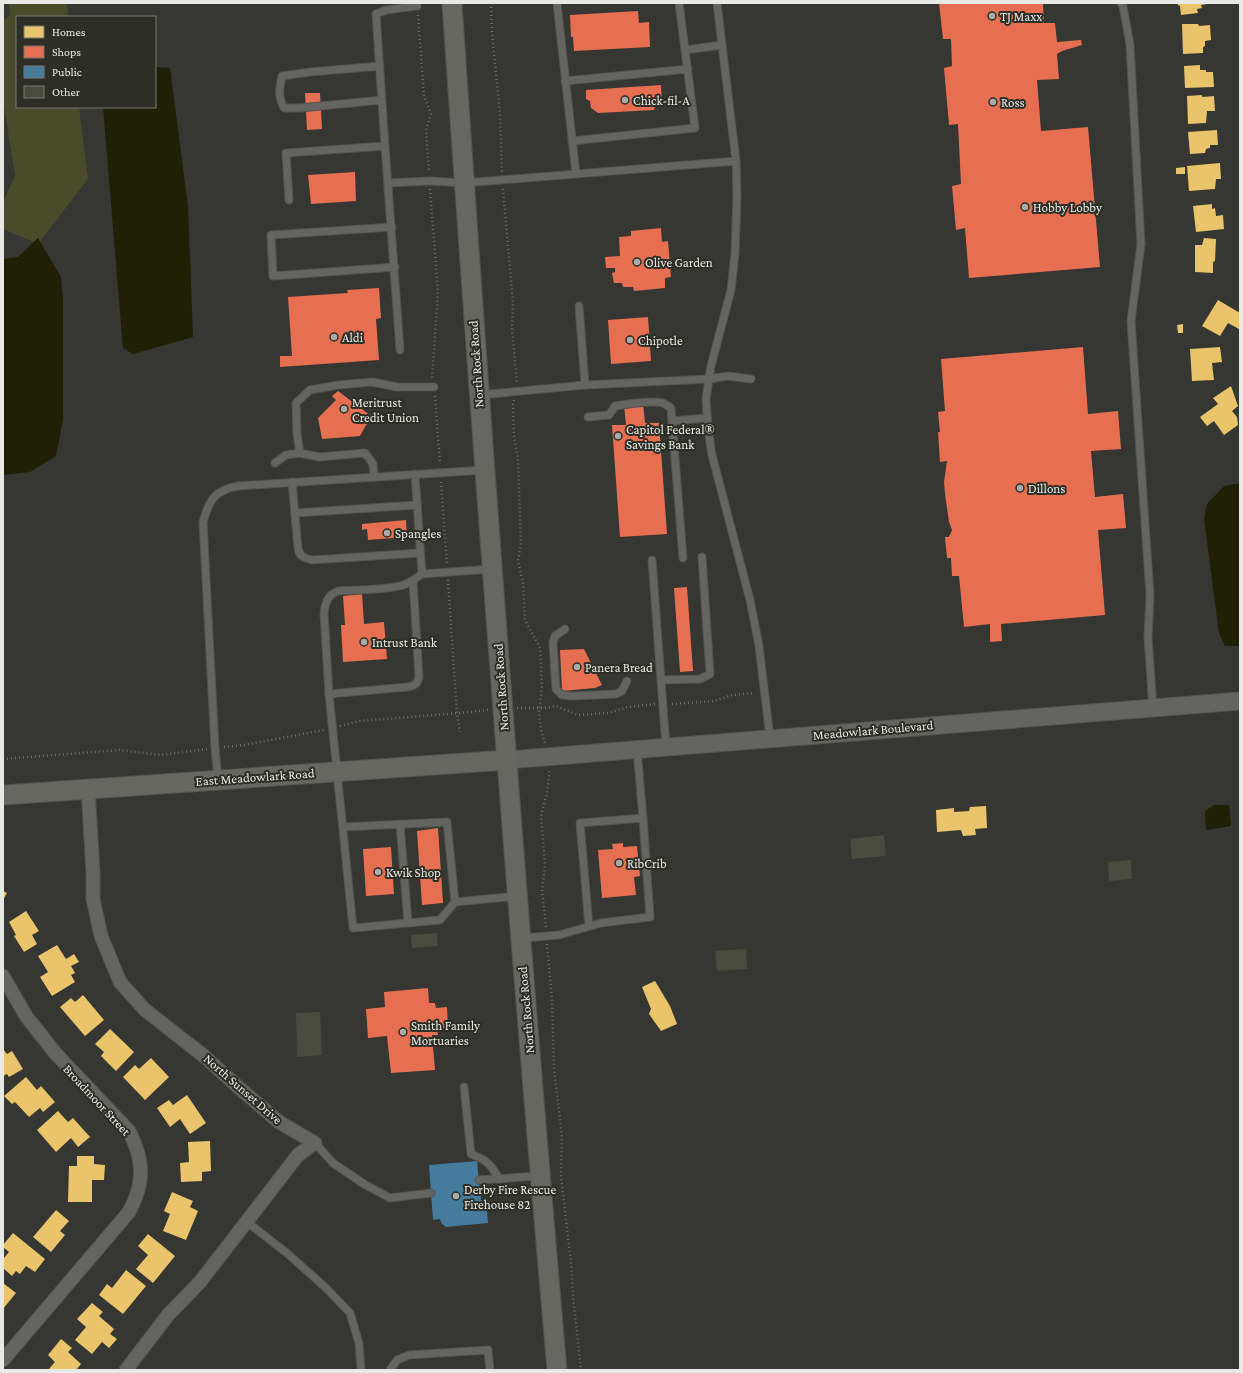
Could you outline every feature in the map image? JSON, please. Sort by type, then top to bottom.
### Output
[{"type":"main road","name":"North Rock Road","points":[[452,3],[484,470],[520,938],[556,1370]]},
{"type":"main road","name":"East Meadowlark Road","points":[[3,795],[507,760]]},
{"type":"street","name":"Meadowlark Boulevard","points":[[507,760],[1240,701]]},
{"type":"street","name":"North Sunset Drive","points":[[88,789],[93,872],[93,899],[102,936],[120,982],[145,1010],[204,1056],[280,1122],[315,1143]]},
{"type":"street","name":"Broadmoor Street","points":[[3,976],[26,1016],[56,1054],[129,1131],[138,1152],[141,1176],[140,1186],[135,1201],[129,1212],[3,1360]]},
{"type":"street","points":[[126,1370],[168,1315],[200,1282],[298,1155],[315,1143]]},
{"type":"lane","points":[[557,3],[576,174]]},
{"type":"lane","points":[[572,140],[695,128],[679,3]]},
{"type":"lane","points":[[717,3],[736,161],[737,196],[736,232],[731,290],[711,366],[706,400],[707,418],[712,455],[750,600],[759,646],[770,739]]},
{"type":"lane","points":[[1121,3],[1123,6],[1130,45],[1140,244],[1131,321],[1150,595],[1148,638],[1153,708]]},
{"type":"lane","points":[[400,350],[376,14],[386,10],[417,6]]},
{"type":"lane","points":[[685,50],[722,45]]},
{"type":"lane","points":[[380,66],[282,76],[279,98],[284,108],[300,108],[382,100]]},
{"type":"lane","points":[[566,80],[688,69]]},
{"type":"lane","points":[[289,200],[286,153],[385,146]]},
{"type":"lane","points":[[388,183],[430,181],[464,183],[736,161]]},
{"type":"lane","points":[[392,227],[271,235],[273,276],[394,267]]},
{"type":"lane","points":[[579,306],[585,385]]},
{"type":"lane","points":[[479,395],[585,385],[709,379],[728,376],[751,379]]},
{"type":"lane","points":[[300,453],[297,434],[296,402],[310,390],[372,382],[397,386],[434,387]]},
{"type":"lane","points":[[588,417],[609,415],[615,406],[653,402],[663,404],[671,408],[683,558]]},
{"type":"lane","points":[[672,421],[707,418]]},
{"type":"lane","points":[[275,463],[286,455],[300,453],[319,457],[365,453],[373,464],[374,477]]},
{"type":"lane","points":[[218,780],[203,522],[206,508],[214,496],[228,488],[292,482],[484,470]]},
{"type":"lane","points":[[415,474],[422,574]]},
{"type":"lane","points":[[292,482],[298,548],[301,555],[305,558],[312,560],[420,553]]},
{"type":"lane","points":[[295,513],[417,505]]},
{"type":"lane","points":[[661,680],[700,679],[710,674],[702,557]]},
{"type":"lane","points":[[652,560],[666,747]]},
{"type":"lane","points":[[492,569],[422,574],[413,581],[404,585],[338,591],[332,593],[325,605],[324,614],[330,694],[354,928],[440,920],[455,902],[517,896]]},
{"type":"lane","points":[[330,694],[407,687],[414,686],[418,683],[419,671],[413,581]]},
{"type":"lane","points":[[565,629],[555,636],[553,643],[556,689],[562,695],[616,694],[622,691],[627,681]]},
{"type":"lane","points":[[520,938],[559,935],[601,923],[650,917],[637,749]]},
{"type":"lane","points":[[589,926],[580,823],[643,818]]},
{"type":"lane","points":[[343,827],[447,822],[455,902]]},
{"type":"lane","points":[[400,824],[408,923]]},
{"type":"lane","points":[[464,1087],[471,1154],[484,1159],[493,1168],[499,1179]]},
{"type":"lane","points":[[315,1143],[333,1163],[364,1184],[390,1198],[431,1193]]},
{"type":"lane","points":[[479,1180],[540,1176]]},
{"type":"lane","points":[[247,1222],[288,1254],[350,1312],[359,1343],[361,1370]]},
{"type":"lane","points":[[390,1370],[397,1360],[409,1355],[488,1350],[490,1370]]},
{"type":"path","points":[[491,3],[492,32],[500,114],[501,159]]},
{"type":"path","points":[[417,6],[424,96],[431,114],[426,130],[430,201],[438,292],[432,374],[441,472],[457,714],[460,732]]},
{"type":"path","points":[[503,187],[513,303],[512,329],[516,373]]},
{"type":"path","points":[[513,404],[514,436],[518,459],[521,545],[518,561],[523,582],[525,620],[540,648],[542,686],[540,707],[541,730]]},
{"type":"path","points":[[674,704],[714,701],[733,695],[754,693]]},
{"type":"path","points":[[528,707],[556,706],[578,715],[608,713],[628,707],[656,704]]},
{"type":"path","points":[[3,759],[119,750],[160,755],[244,745],[333,728],[360,721],[457,714],[476,710]]},
{"type":"path","points":[[550,770],[547,792],[541,816],[545,865],[542,890],[552,999],[554,1068],[562,1137],[561,1177],[572,1263],[573,1296],[581,1370]]},
{"type":"shaded area","points":[[9,3],[68,3],[69,16],[16,16],[16,108],[79,108],[88,179],[38,244],[3,229],[3,203],[15,175],[3,100],[3,22],[10,14]]},
{"type":"shaded area","points":[[156,67],[170,68],[188,206],[193,337],[133,354],[123,348],[103,108],[156,108]]},
{"type":"shaded area","points":[[38,238],[61,277],[63,301],[63,420],[56,456],[30,472],[3,475],[3,259],[18,257]]},
{"type":"shaded area","points":[[1240,483],[1240,646],[1225,646],[1219,633],[1204,519],[1207,504],[1224,486]]},
{"type":"shaded area","points":[[1214,805],[1229,805],[1231,826],[1206,830],[1205,811]]},
{"type":"building: Homes","points":[[1178,3],[1208,4],[1201,5],[1202,8],[1197,9],[1198,13],[1181,15],[1180,6]]},
{"type":"building: Homes","points":[[1182,24],[1198,24],[1199,26],[1210,25],[1211,40],[1205,41],[1203,53],[1183,54]]},
{"type":"building: Homes","points":[[1200,65],[1200,70],[1213,72],[1214,87],[1185,88],[1184,66]]},
{"type":"building: Homes","points":[[1202,95],[1202,97],[1214,96],[1215,111],[1207,111],[1206,123],[1188,124],[1187,96]]},
{"type":"building: Homes","points":[[1217,130],[1218,145],[1210,145],[1210,148],[1206,149],[1205,153],[1190,154],[1188,132]]},
{"type":"building: Homes","points":[[1220,163],[1221,179],[1216,179],[1215,189],[1189,191],[1187,166]]},
{"type":"building: Homes","points":[[1185,167],[1185,174],[1176,174],[1176,168]]},
{"type":"building: Homes","points":[[1212,204],[1212,209],[1215,208],[1216,216],[1223,215],[1224,229],[1196,232],[1193,206]]},
{"type":"building: Homes","points":[[1204,238],[1216,239],[1213,273],[1195,272],[1195,245],[1202,245]]},
{"type":"building: Homes","points":[[1218,300],[1240,313],[1239,329],[1228,323],[1220,336],[1202,326]]},
{"type":"building: Homes","points":[[1183,324],[1183,333],[1178,333],[1177,325]]},
{"type":"building: Homes","points":[[1220,347],[1222,362],[1212,363],[1214,380],[1192,381],[1190,349]]},
{"type":"building: Homes","points":[[1231,386],[1238,406],[1232,411],[1237,417],[1238,425],[1224,435],[1214,421],[1207,426],[1200,417],[1218,404],[1213,398]]},
{"type":"building: Homes","points":[[986,806],[987,828],[975,829],[976,835],[963,836],[961,830],[937,832],[936,810],[954,808],[954,812],[969,811],[970,807]]},
{"type":"building: Homes","points":[[3,891],[7,893],[3,900]]},
{"type":"building: Homes","points":[[26,911],[39,931],[32,935],[37,944],[24,952],[14,936],[16,935],[9,922]]},
{"type":"building: Homes","points":[[57,945],[66,959],[74,954],[79,962],[71,966],[75,973],[71,975],[75,982],[52,996],[40,977],[48,972],[38,956]]},
{"type":"building: Homes","points":[[655,981],[670,1006],[677,1024],[661,1031],[649,1014],[651,1009],[642,987]]},
{"type":"building: Homes","points":[[83,995],[104,1020],[85,1036],[60,1007],[71,998],[75,1002]]},
{"type":"building: Homes","points":[[110,1029],[134,1052],[116,1071],[101,1056],[104,1052],[95,1044]]},
{"type":"building: Homes","points":[[3,1049],[7,1054],[12,1051],[23,1069],[9,1077],[7,1074],[3,1076]]},
{"type":"building: Homes","points":[[151,1058],[169,1077],[145,1100],[123,1077],[135,1065],[139,1069]]},
{"type":"building: Homes","points":[[26,1077],[37,1090],[41,1086],[55,1102],[43,1112],[40,1108],[29,1117],[15,1102],[12,1104],[4,1096]]},
{"type":"building: Homes","points":[[187,1095],[206,1123],[190,1134],[180,1119],[170,1127],[157,1108],[169,1100],[173,1105]]},
{"type":"building: Homes","points":[[58,1111],[68,1122],[73,1118],[90,1137],[78,1147],[71,1138],[56,1152],[37,1130]]},
{"type":"building: Homes","points":[[210,1141],[211,1171],[202,1172],[202,1181],[181,1182],[180,1163],[189,1162],[188,1142]]},
{"type":"building: Homes","points":[[77,1156],[94,1156],[94,1164],[105,1165],[104,1180],[92,1180],[92,1202],[68,1202],[69,1166],[77,1166]]},
{"type":"building: Homes","points":[[172,1192],[193,1201],[190,1207],[198,1211],[186,1240],[163,1231],[170,1214],[164,1211]]},
{"type":"building: Homes","points":[[56,1210],[69,1221],[60,1231],[65,1235],[51,1252],[33,1237]]},
{"type":"building: Homes","points":[[13,1233],[45,1259],[35,1272],[26,1266],[20,1274],[16,1271],[12,1276],[3,1268],[3,1259],[9,1252],[3,1247],[3,1245]]},
{"type":"building: Homes","points":[[148,1234],[175,1256],[153,1283],[136,1269],[148,1255],[138,1246]]},
{"type":"building: Homes","points":[[126,1270],[146,1286],[123,1314],[99,1295],[107,1284],[112,1288]]},
{"type":"building: Homes","points":[[3,1283],[16,1293],[3,1309]]},
{"type":"building: Homes","points":[[92,1303],[103,1312],[99,1316],[114,1329],[110,1334],[117,1339],[109,1348],[102,1342],[92,1354],[75,1340],[86,1327],[77,1319]]},
{"type":"building: Homes","points":[[61,1339],[72,1348],[68,1352],[81,1364],[76,1370],[48,1370],[55,1362],[48,1355]]},
{"type":"building: Shops","points":[[939,3],[1043,3],[1044,23],[1055,23],[1057,42],[1081,40],[1082,45],[1057,54],[1059,79],[1037,80],[1041,131],[1088,127],[1100,267],[969,278],[965,228],[956,230],[952,186],[961,184],[958,124],[949,125],[944,68],[952,66],[951,39],[943,39]]},
{"type":"building: Shops","points":[[638,11],[639,23],[649,22],[650,47],[574,51],[573,37],[571,37],[570,15]]},
{"type":"building: Shops","name":"Chick-fil-A","points":[[661,85],[662,106],[655,106],[654,110],[598,113],[591,108],[590,101],[586,99],[586,90]]},
{"type":"building: Shops","points":[[305,93],[320,93],[322,129],[307,130]]},
{"type":"building: Shops","points":[[355,172],[356,201],[311,204],[308,175]]},
{"type":"building: Shops","name":"Olive Garden","points":[[661,228],[662,242],[668,241],[671,277],[665,278],[665,288],[634,291],[633,287],[623,287],[622,283],[614,283],[612,273],[615,272],[615,268],[606,268],[605,257],[620,256],[619,237],[631,236],[631,231]]},
{"type":"building: Shops","name":"Aldi","points":[[379,288],[381,318],[376,319],[379,360],[280,367],[280,356],[292,356],[288,297],[348,293],[347,290]]},
{"type":"building: Shops","name":"Chipotle","points":[[648,317],[651,361],[611,364],[608,320]]},
{"type":"building: Shops","name":"Dillons","points":[[1083,347],[1088,414],[1118,411],[1121,449],[1091,451],[1095,497],[1123,494],[1126,528],[1098,530],[1105,615],[1001,624],[1002,641],[990,642],[990,624],[964,627],[959,576],[952,576],[951,558],[947,558],[945,537],[949,537],[952,530],[949,522],[944,482],[947,461],[940,462],[938,432],[940,432],[938,412],[945,411],[941,359]]},
{"type":"building: Shops","name":"Meritrust Credit Union","points":[[338,391],[375,419],[366,425],[360,436],[322,439],[318,418],[336,400],[332,396]]},
{"type":"building: Shops","points":[[643,403],[645,423],[659,423],[667,534],[620,537],[612,425],[626,425],[624,405]]},
{"type":"building: Shops","name":"Spangles","points":[[406,520],[407,537],[368,540],[367,529],[362,530],[362,524]]},
{"type":"building: Shops","points":[[687,587],[693,671],[680,672],[674,588]]},
{"type":"building: Shops","name":"Intrust Bank","points":[[362,594],[364,624],[384,622],[387,659],[343,662],[341,625],[345,625],[343,596]]},
{"type":"building: Shops","name":"Panera Bread","points":[[584,649],[602,685],[595,688],[562,691],[560,650]]},
{"type":"building: Shops","name":"Kwik Shop","points":[[438,828],[443,903],[422,905],[417,831]]},
{"type":"building: Shops","name":"RibCrib","points":[[623,843],[623,847],[637,846],[640,876],[634,877],[636,895],[602,898],[598,850],[613,849],[612,844]]},
{"type":"building: Shops","name":"Kwik Shop","points":[[391,847],[394,894],[366,896],[363,849]]},
{"type":"building: Shops","name":"Smith Family Mortuaries","points":[[428,988],[429,1003],[435,1003],[436,1008],[447,1007],[448,1028],[437,1029],[438,1035],[432,1035],[435,1070],[391,1073],[387,1036],[368,1038],[366,1009],[385,1007],[384,992]]},
{"type":"building: Public","name":"Derby Fire Rescue Firehouse 82","points":[[477,1161],[481,1200],[486,1200],[488,1223],[446,1227],[442,1224],[440,1219],[433,1220],[429,1165]]},
{"type":"building: Other","points":[[884,835],[886,856],[852,859],[850,839]]},
{"type":"building: Other","points":[[1131,860],[1132,879],[1109,881],[1108,862]]},
{"type":"building: Other","points":[[437,933],[438,946],[412,948],[411,935]]},
{"type":"building: Other","points":[[746,949],[747,969],[717,971],[715,951]]},
{"type":"building: Other","points":[[320,1012],[322,1055],[297,1057],[296,1013]]},
{"type":"place","name":"TJ Maxx","points":[[992,16]]},
{"type":"place","name":"Chick-fil-A","points":[[625,100]]},
{"type":"place","name":"Ross","points":[[993,102]]},
{"type":"place","name":"Hobby Lobby","points":[[1025,207]]},
{"type":"place","name":"Olive Garden","points":[[637,262]]},
{"type":"place","name":"Aldi","points":[[334,337]]},
{"type":"place","name":"Chipotle","points":[[630,340]]},
{"type":"place","name":"Meritrust Credit Union","points":[[344,409]]},
{"type":"place","name":"Capitol Federal® Savings Bank","points":[[618,436]]},
{"type":"place","name":"Dillons","points":[[1020,488]]},
{"type":"place","name":"Spangles","points":[[387,533]]},
{"type":"place","name":"Intrust Bank","points":[[364,642]]},
{"type":"place","name":"Panera Bread","points":[[577,667]]},
{"type":"place","name":"RibCrib","points":[[619,863]]},
{"type":"place","name":"Kwik Shop","points":[[378,872]]},
{"type":"place","name":"Smith Family Mortuaries","points":[[403,1032]]},
{"type":"place","name":"Derby Fire Rescue Firehouse 82","points":[[456,1196]]}]
